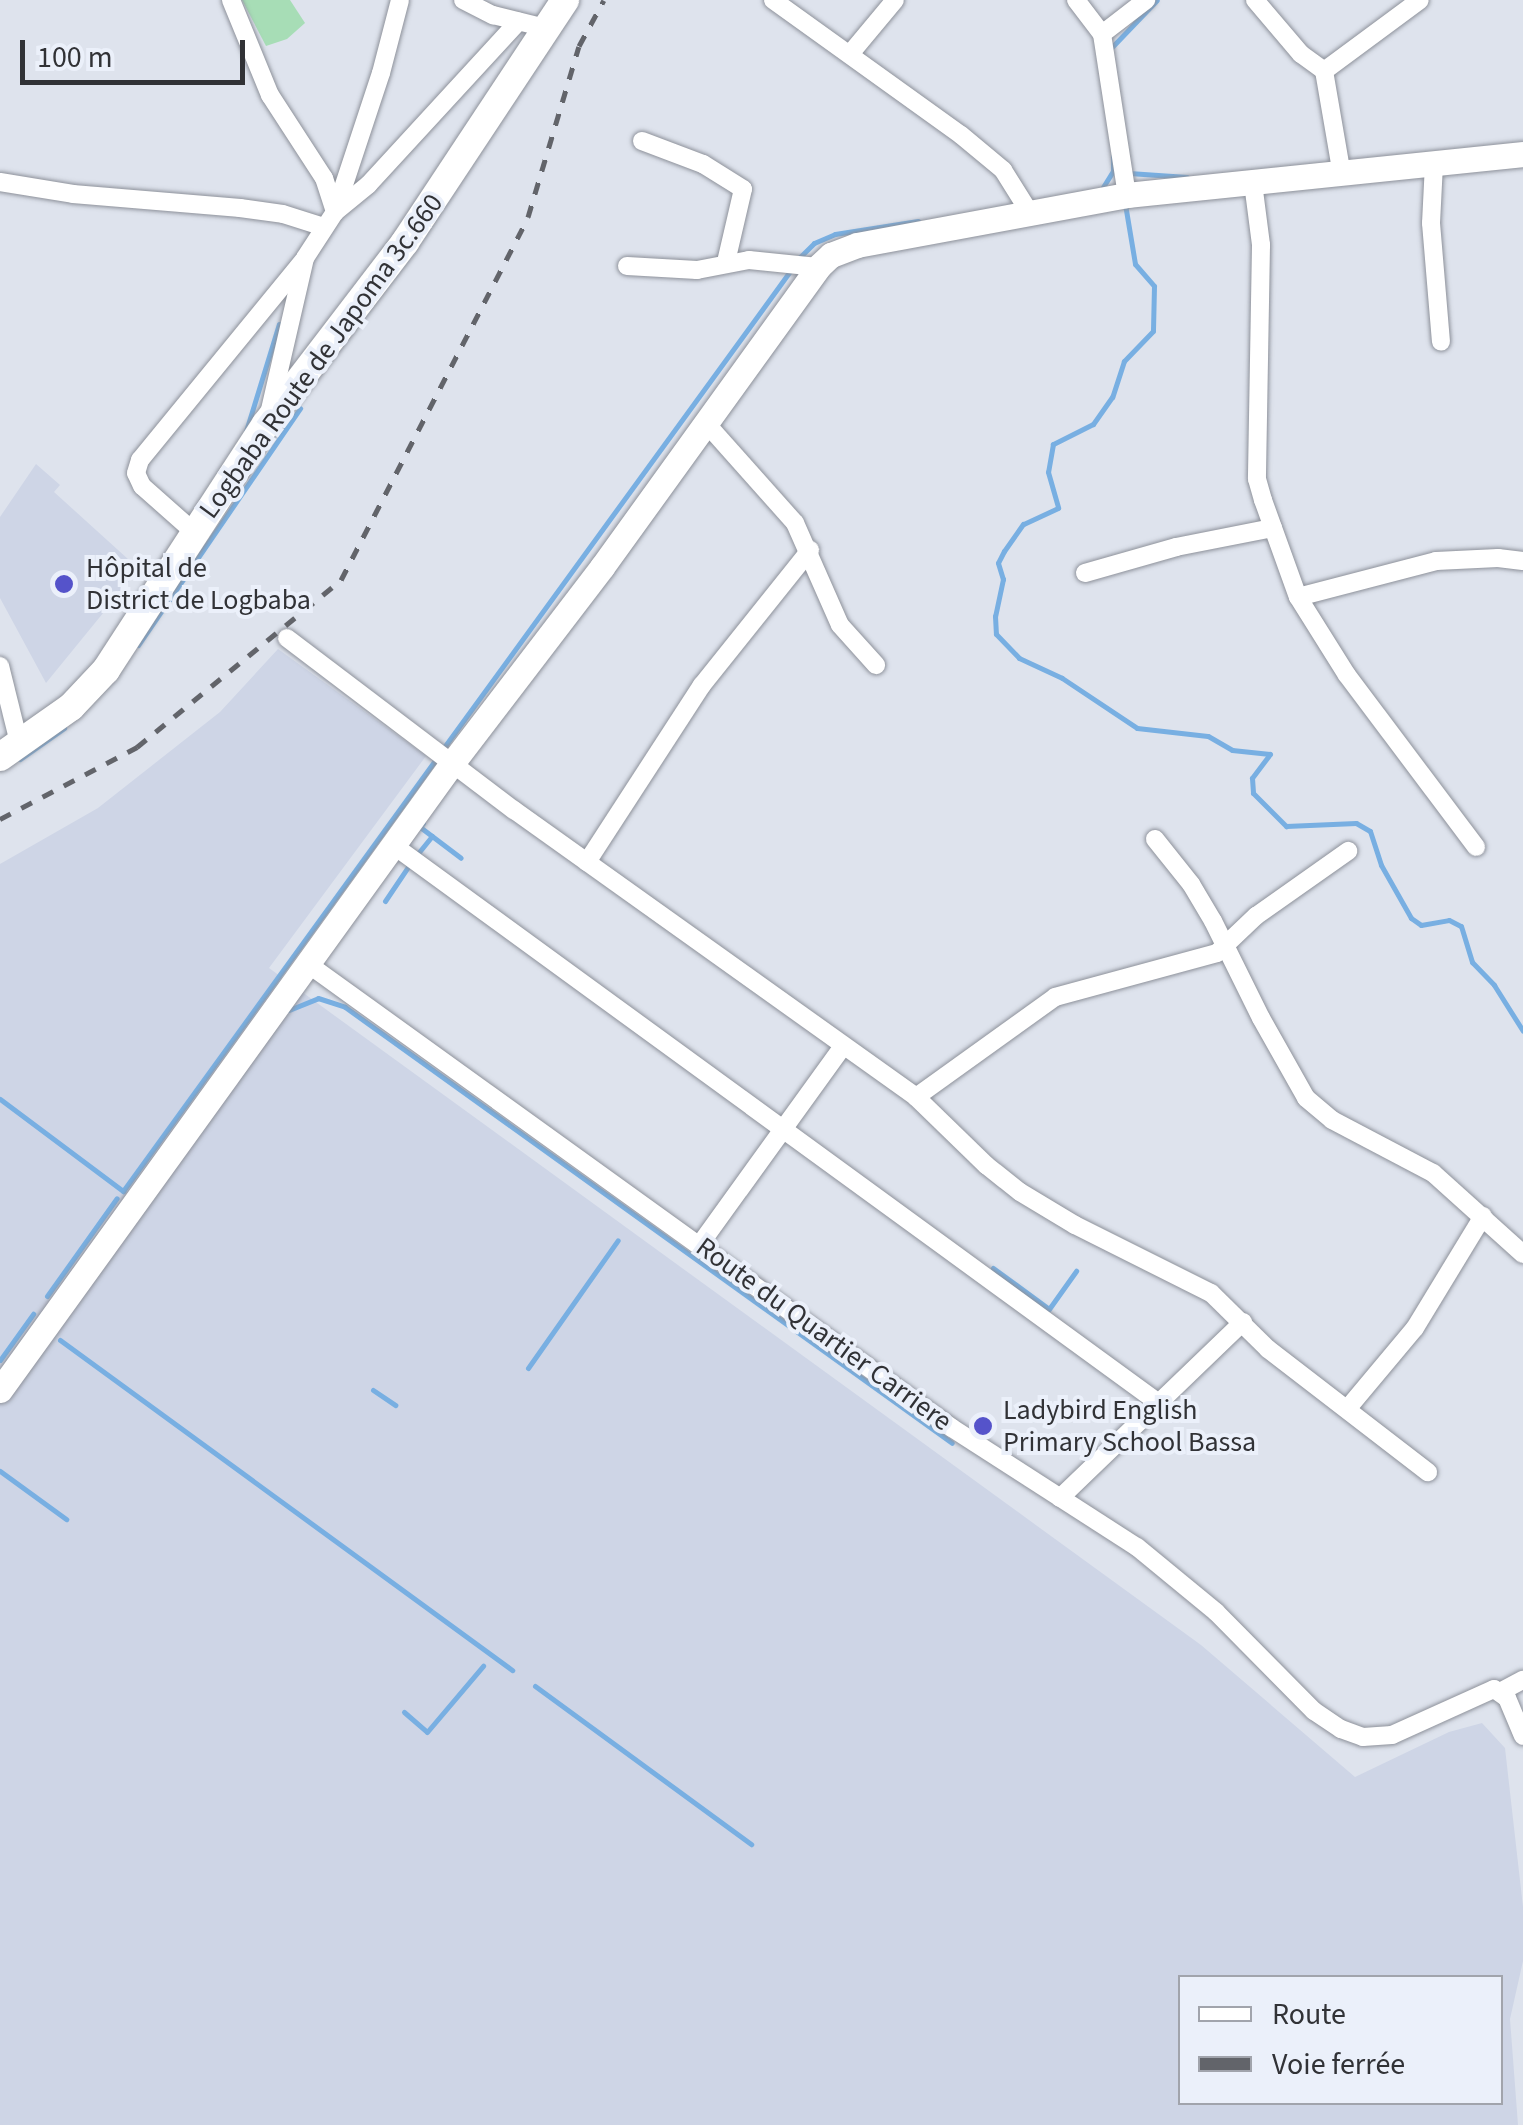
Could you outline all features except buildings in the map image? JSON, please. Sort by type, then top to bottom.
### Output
[{"type":"main road","name":"Logbaba Route de Japoma 3c.660","points":[[10,752],[71,707],[106,670],[266,424],[404,242],[565,0]]},
{"type":"main road","points":[[0,1390],[392,845],[818,266],[831,255],[857,244],[1126,194],[1523,154]]},
{"type":"street","points":[[230,0],[270,95],[324,178],[329,220]]},
{"type":"street","points":[[194,532],[142,486],[136,474],[140,460],[305,258],[329,220],[382,73],[400,0]]},
{"type":"street","points":[[463,0],[518,22],[546,28]]},
{"type":"street","points":[[772,0],[1003,170],[1030,213]]},
{"type":"street","points":[[850,54],[895,0]]},
{"type":"street","points":[[1076,0],[1102,34],[1126,194]]},
{"type":"street","points":[[1102,34],[1146,0]]},
{"type":"street","points":[[1255,0],[1300,54],[1324,71],[1342,175]]},
{"type":"street","points":[[1324,71],[1420,0]]},
{"type":"street","points":[[0,182],[73,194],[329,220],[368,185],[518,22]]},
{"type":"street","points":[[642,141],[703,164],[743,190],[726,262]]},
{"type":"street","points":[[1434,164],[1431,223],[1441,342]]},
{"type":"street","points":[[1253,184],[1261,246],[1258,479],[1274,528],[1298,597],[1347,675],[1476,847]]},
{"type":"street","points":[[266,424],[305,258]]},
{"type":"street","points":[[627,266],[676,271],[726,262],[818,266]]},
{"type":"street","points":[[705,422],[795,523],[840,625],[876,665]]},
{"type":"street","points":[[1085,573],[1176,547],[1274,528]]},
{"type":"street","points":[[587,862],[702,685],[810,550]]},
{"type":"street","points":[[1298,597],[1436,561],[1523,561]]},
{"type":"street","points":[[287,638],[587,862],[916,1097],[1020,1192],[1075,1225],[1211,1294],[1268,1349],[1428,1472]]},
{"type":"street","points":[[0,666],[10,752]]},
{"type":"street","points":[[1155,839],[1191,884],[1306,1098],[1332,1120],[1433,1173],[1523,1254]]},
{"type":"street","points":[[392,845],[1156,1401]]},
{"type":"street","points":[[916,1097],[1055,998],[1207,958],[1225,948],[1268,906],[1348,850]]},
{"type":"street","name":"Route du Quartier Carriere","points":[[308,964],[609,1183],[701,1243],[952,1428],[1150,1558],[1216,1612],[1314,1712],[1341,1729],[1363,1737],[1392,1735],[1489,1689],[1500,1692],[1523,1680]]},
{"type":"street","points":[[701,1243],[842,1046]]},
{"type":"street","points":[[1348,1408],[1415,1328],[1484,1216]]},
{"type":"street","points":[[1060,1498],[1156,1401],[1244,1322]]},
{"type":"street","points":[[1500,1692],[1523,1736]]},
{"type":"shaded area","name":"Hôpital de District de Logbaba","points":[[36,464],[60,485],[54,492],[139,569],[46,683],[0,598],[0,517]]},
{"type":"shaded area","points":[[278,649],[426,756],[269,968],[1201,1645],[1355,1777],[1449,1732],[1482,1723],[1505,1748],[1523,1907],[1523,1961],[1510,2019],[1518,2125],[0,2125],[0,864],[98,808],[220,712]]},
{"type":"green space","points":[[242,0],[290,0],[305,23],[287,39],[266,46]]},
{"type":"waterway","points":[[1111,48],[1157,0]]},
{"type":"waterway","points":[[1103,187],[1113,171],[1113,156]]},
{"type":"waterway","points":[[1129,173],[1187,177]]},
{"type":"waterway","points":[[1125,204],[1135,264],[1154,286],[1153,331],[1124,361],[1112,397],[1093,424],[1053,444],[1048,472],[1058,508],[1023,524],[998,563],[1003,579],[995,616],[996,634],[1019,658],[1062,678],[1137,728],[1208,736],[1232,750],[1270,754],[1252,778],[1253,793],[1286,826],[1356,823],[1370,831],[1381,865],[1411,918],[1421,925],[1449,920],[1461,926],[1472,962],[1494,985],[1523,1031]]},
{"type":"waterway","points":[[799,258],[814,243],[835,234],[918,221]]},
{"type":"waterway","points":[[442,750],[793,267]]},
{"type":"waterway","points":[[246,431],[279,324]]},
{"type":"waterway","points":[[138,645],[300,408]]},
{"type":"waterway","points":[[20,759],[64,728]]},
{"type":"waterway","points":[[0,1099],[123,1191],[436,759]]},
{"type":"waterway","points":[[423,823],[420,827],[461,858]]},
{"type":"waterway","points":[[415,857],[432,836]]},
{"type":"waterway","points":[[385,901],[410,864]]},
{"type":"waterway","points":[[289,1010],[318,998],[345,1007],[952,1443]]},
{"type":"waterway","points":[[47,1296],[117,1198]]},
{"type":"waterway","points":[[528,1368],[618,1240]]},
{"type":"waterway","points":[[993,1268],[1049,1309],[1076,1271]]},
{"type":"waterway","points":[[0,1360],[33,1314]]},
{"type":"waterway","points":[[60,1340],[512,1670]]},
{"type":"waterway","points":[[373,1390],[395,1405]]},
{"type":"waterway","points":[[0,1471],[66,1519]]},
{"type":"waterway","points":[[404,1712],[427,1732],[483,1666]]},
{"type":"waterway","points":[[535,1686],[751,1844]]},
{"type":"railway","points":[[0,819],[137,747],[341,580],[528,217],[579,46],[604,0]]},
{"type":"place","name":"Hôpital de District de Logbaba","points":[[64,584]]},
{"type":"place","name":"Ladybird English Primary School Bassa","points":[[983,1426]]}]
